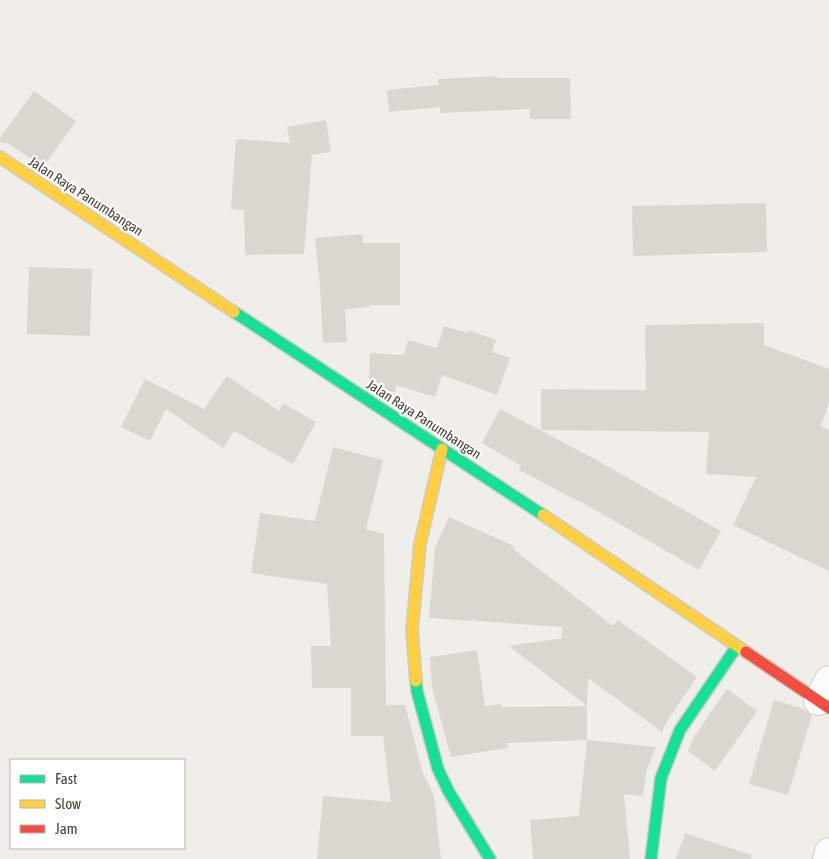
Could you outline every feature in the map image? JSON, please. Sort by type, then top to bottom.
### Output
[{"type":"main road","name":"Jalan Raya Panumbangan","points":[[0,157],[576,536],[737,646],[825,696]]},
{"type":"main road","points":[[442,449],[420,544],[412,630],[417,691],[438,770],[449,792],[490,859]]},
{"type":"main road","points":[[651,859],[661,778],[680,730],[737,646]]},
{"type":"street","points":[[826,859],[829,852]]},
{"type":"building","points":[[497,76],[497,78],[570,78],[571,119],[530,119],[530,109],[440,113],[440,107],[389,112],[387,90],[438,85],[438,79]]},
{"type":"building","points":[[34,91],[76,121],[43,167],[9,144],[0,142],[0,138]]},
{"type":"building","points":[[326,120],[331,152],[312,155],[304,254],[245,255],[244,210],[231,209],[236,139],[290,143],[287,127]]},
{"type":"building","points":[[766,203],[767,252],[633,256],[632,206]]},
{"type":"building","points":[[362,234],[363,243],[400,243],[400,305],[369,305],[369,307],[345,309],[347,342],[323,343],[315,238]]},
{"type":"building","points":[[29,267],[92,269],[90,336],[27,334]]},
{"type":"building","points":[[764,323],[764,345],[829,369],[829,402],[821,426],[829,430],[829,571],[733,525],[756,477],[706,474],[709,432],[541,430],[541,389],[646,390],[645,325]]},
{"type":"building","points":[[444,326],[467,333],[468,330],[496,340],[492,352],[510,358],[497,395],[442,375],[435,397],[396,385],[396,392],[384,392],[369,382],[370,353],[404,355],[408,340],[437,348]]},
{"type":"building","points":[[227,376],[279,411],[283,403],[316,422],[293,464],[234,431],[223,448],[166,409],[150,441],[121,427],[145,379],[204,409]]},
{"type":"building","points":[[500,409],[593,458],[721,531],[699,570],[578,500],[519,470],[521,466],[482,443]]},
{"type":"building","points":[[333,447],[383,460],[366,529],[384,534],[386,705],[405,705],[423,773],[434,796],[441,859],[317,859],[323,796],[391,802],[383,736],[351,736],[351,688],[312,688],[311,646],[331,646],[327,584],[251,573],[260,513],[315,521]]},
{"type":"building","points":[[449,517],[514,546],[513,549],[613,626],[618,620],[697,677],[667,721],[662,732],[588,678],[587,706],[509,646],[562,638],[562,627],[477,621],[472,618],[473,621],[429,618],[435,548]]},
{"type":"building","points":[[477,650],[485,706],[501,704],[502,707],[587,706],[587,740],[507,743],[508,748],[451,757],[432,688],[430,657]]},
{"type":"building","points":[[727,689],[757,711],[715,771],[688,751],[694,737]]},
{"type":"building","points":[[774,700],[801,708],[812,715],[788,795],[749,784]]},
{"type":"building","points":[[587,740],[656,747],[646,772],[643,796],[624,794],[630,859],[533,859],[530,820],[579,816]]},
{"type":"building","points":[[685,833],[752,855],[751,859],[676,859]]},
{"type":"traffic: fast","points":[[234,312],[543,515]]},
{"type":"traffic: fast","points":[[651,859],[661,778],[680,730],[737,646]]},
{"type":"traffic: fast","points":[[416,681],[438,769],[449,792],[490,859]]},
{"type":"traffic: slow","points":[[0,157],[234,312]]},
{"type":"traffic: slow","points":[[416,681],[412,630],[420,544],[442,449]]},
{"type":"traffic: slow","points":[[543,515],[746,652]]},
{"type":"traffic: jam","points":[[746,652],[829,708]]}]
